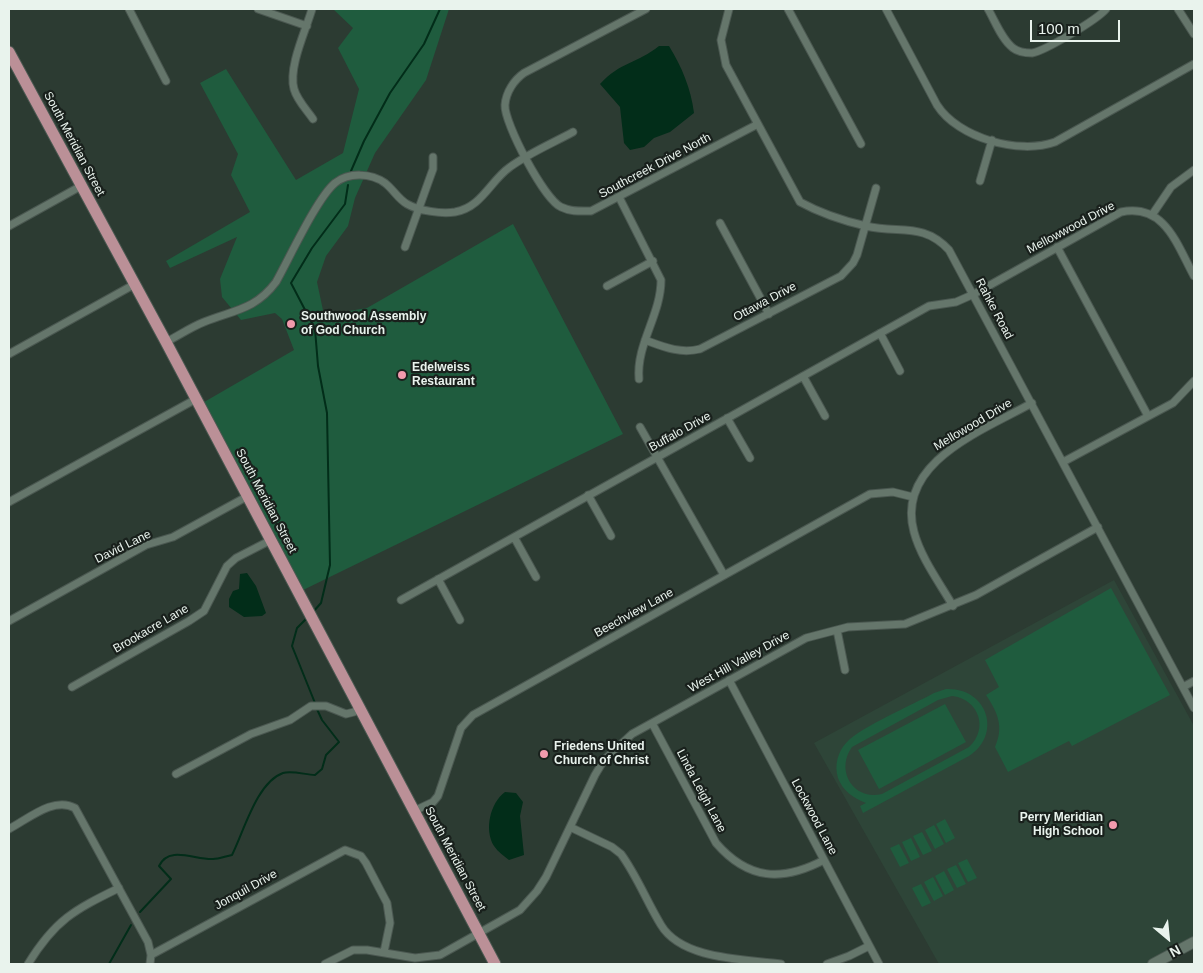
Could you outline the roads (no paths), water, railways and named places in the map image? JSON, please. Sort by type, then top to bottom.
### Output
[{"type":"main road","name":"South Meridian Street","points":[[9,52],[166,342],[495,964]]},
{"type":"main road","points":[[1153,964],[1194,942]]},
{"type":"street","points":[[129,9],[166,81]]},
{"type":"street","points":[[258,9],[307,26]]},
{"type":"street","points":[[312,9],[294,67],[293,81],[298,100],[312,119]]},
{"type":"street","name":"Southcreek Drive North","points":[[646,9],[524,73],[514,82],[506,99],[506,115],[544,192],[561,207],[575,212],[591,211],[620,198],[758,124]]},
{"type":"street","name":"Rahke Road","points":[[729,9],[723,29],[722,49],[726,66],[800,202],[813,209],[865,226],[923,232],[938,238],[949,250],[1194,708]]},
{"type":"street","points":[[788,9],[861,144]]},
{"type":"street","points":[[886,9],[944,115],[967,132],[1027,148],[1049,144],[1194,64]]},
{"type":"street","points":[[988,9],[1006,40],[1014,49],[1033,53],[1090,22],[1106,9]]},
{"type":"street","points":[[1178,9],[1194,34]]},
{"type":"street","points":[[166,342],[203,322],[247,308],[268,293],[325,194],[341,179],[357,175],[374,177],[386,184],[404,202],[420,209],[448,212],[466,208],[482,197],[502,173],[526,157],[574,132]]},
{"type":"street","points":[[980,181],[992,140]]},
{"type":"street","points":[[405,247],[433,169],[433,157]]},
{"type":"street","points":[[1194,170],[1171,186],[1152,215],[1165,224],[1171,232],[1194,276]]},
{"type":"street","points":[[9,226],[81,186]]},
{"type":"street","name":"Ottawa Drive","points":[[645,340],[673,350],[689,352],[700,349],[769,314],[848,270],[857,255],[876,188]]},
{"type":"street","points":[[620,198],[661,280],[661,294],[637,364],[638,378]]},
{"type":"street","name":"Mellowwood Drive","points":[[974,294],[1121,212],[1138,211],[1152,215]]},
{"type":"street","points":[[720,223],[769,314]]},
{"type":"street","points":[[1057,247],[1148,416]]},
{"type":"street","points":[[607,286],[653,261]]},
{"type":"street","points":[[9,354],[135,284]]},
{"type":"street","name":"Buffalo Drive","points":[[401,600],[928,306],[956,302],[974,294]]},
{"type":"street","points":[[880,333],[900,371]]},
{"type":"street","points":[[803,376],[825,416]]},
{"type":"street","points":[[1063,462],[1173,403],[1194,381]]},
{"type":"street","points":[[9,502],[196,399]]},
{"type":"street","name":"Mellowood Drive","points":[[953,606],[919,546],[912,514],[914,497],[923,474],[938,457],[1032,403]]},
{"type":"street","points":[[727,418],[750,458]]},
{"type":"street","points":[[640,427],[724,575]]},
{"type":"street","name":"Beechview Lane","points":[[414,811],[433,802],[438,796],[461,728],[473,715],[870,494],[893,492],[914,497]]},
{"type":"street","points":[[588,495],[611,536]]},
{"type":"street","name":"David Lane","points":[[9,621],[146,545],[173,538],[248,496]]},
{"type":"street","name":"West Hill Valley Drive","points":[[432,961],[520,910],[537,891],[604,760],[625,739],[806,638],[836,630],[905,624],[953,606],[1098,527]]},
{"type":"street","points":[[514,537],[536,577]]},
{"type":"street","name":"Brookacre Lane","points":[[72,687],[204,611],[227,566],[236,558],[271,540]]},
{"type":"street","points":[[438,580],[460,620]]},
{"type":"street","points":[[836,630],[845,670]]},
{"type":"street","name":"Lockwood Lane","points":[[729,680],[879,964]]},
{"type":"street","points":[[1183,687],[1194,681]]},
{"type":"street","points":[[176,774],[251,734],[290,720],[314,706],[328,706],[346,714],[360,708]]},
{"type":"street","name":"Linda Leigh Lane","points":[[652,723],[716,843],[732,859],[754,871],[784,874],[806,869],[824,860]]},
{"type":"street","points":[[9,829],[56,804],[68,804],[79,813],[148,942],[151,955],[150,964]]},
{"type":"street","points":[[570,827],[621,854],[662,927],[674,940],[686,948],[702,953],[781,964]]},
{"type":"street","name":"Jonquil Drive","points":[[151,955],[339,852],[352,851],[366,863],[387,903],[390,923],[384,952]]},
{"type":"street","points":[[28,964],[43,940],[60,921],[81,907],[119,888]]},
{"type":"street","points":[[827,964],[869,946]]},
{"type":"street","points":[[326,964],[353,950],[384,952],[432,961]]},
{"type":"waterway","points":[[351,171],[364,141],[390,93],[424,44],[440,9]]},
{"type":"waterway","points":[[313,612],[321,603],[330,565],[327,413],[318,366],[315,329],[291,283],[312,248],[345,204],[348,185]]},
{"type":"waterway","points":[[306,619],[297,628],[292,646],[315,703]]},
{"type":"waterway","points":[[140,912],[171,879],[159,866],[163,860],[169,856],[176,855],[206,859],[218,859],[232,855],[252,808],[266,786],[274,778],[287,772],[315,775],[322,769],[326,755],[339,742],[322,720],[316,707]]},
{"type":"waterway","points":[[109,964],[131,925]]},
{"type":"place","name":"Southwood Assembly of God Church","points":[[291,324]]},
{"type":"place","name":"Edelweiss Restaurant","points":[[402,375]]},
{"type":"place","name":"Friedens United Church of Christ","points":[[544,754]]},
{"type":"place","name":"Perry Meridian High School","points":[[1113,825]]}]
